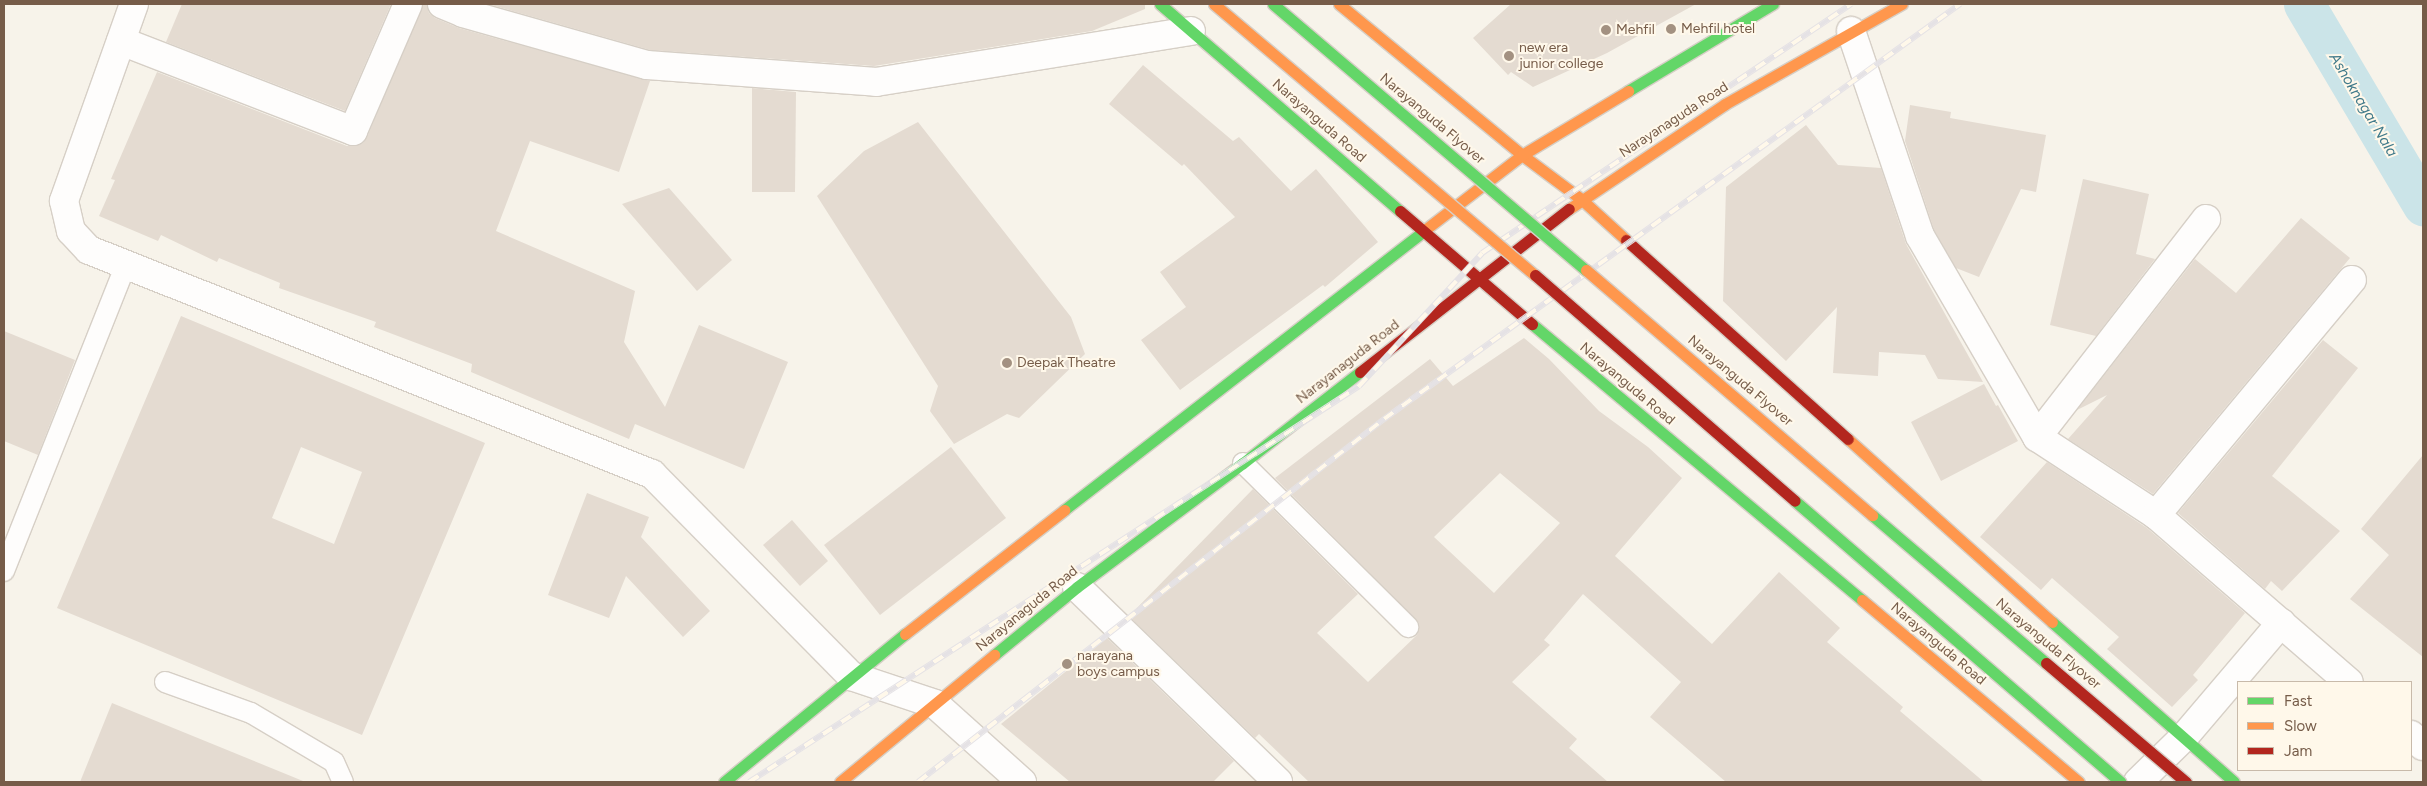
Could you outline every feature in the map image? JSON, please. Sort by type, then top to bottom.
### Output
[{"type":"main road","name":"Narayanguda Road","points":[[1160,4],[1479,280],[2079,782]]},
{"type":"main road","points":[[1214,4],[1526,268],[2121,782]]},
{"type":"main road","name":"Narayanguda Flyover","points":[[1273,4],[2186,782]]},
{"type":"main road","points":[[1339,4],[1522,155],[1582,199],[1967,547],[2234,782]]},
{"type":"main road","points":[[724,782],[851,676],[1422,230],[1522,155],[1773,4]]},
{"type":"main road","name":"Narayanaguda Road","points":[[840,782],[1077,587],[1243,463],[1582,199],[1725,104],[1851,31],[1902,4]]},
{"type":"street","points":[[134,4],[64,201],[70,231],[89,250],[652,474],[851,676],[935,704],[1022,782]]},
{"type":"street","points":[[121,41],[353,131],[408,4]]},
{"type":"street","points":[[442,4],[463,13],[647,65],[876,82],[1191,30]]},
{"type":"street","points":[[1851,31],[1920,236],[2037,437],[2156,515],[2348,681]]},
{"type":"street","points":[[2037,437],[2206,219]]},
{"type":"street","points":[[2156,515],[2352,280]]},
{"type":"street","points":[[1077,587],[1278,782]]},
{"type":"street","points":[[2138,782],[2184,738],[2281,623]]},
{"type":"street","points":[[2412,736],[2423,746]]},
{"type":"lane","points":[[4,571],[126,265]]},
{"type":"lane","points":[[1243,463],[1408,627]]},
{"type":"lane","points":[[165,682],[251,714],[334,762],[343,782]]},
{"type":"building","points":[[182,4],[391,4],[345,111],[166,42]]},
{"type":"building","points":[[423,4],[427,4],[429,13],[435,18],[459,28],[650,81],[619,172],[530,141],[496,231],[635,291],[624,342],[665,407],[699,325],[788,362],[744,469],[635,424],[629,439],[471,372],[472,364],[374,327],[376,322],[279,288],[280,283],[219,258],[217,262],[161,235],[158,241],[99,216],[115,180],[111,179],[157,72],[347,146],[356,146],[363,143],[367,137]]},
{"type":"building","points":[[488,4],[1145,4],[1145,9],[1092,31],[874,66],[650,50]]},
{"type":"building","points":[[1511,4],[1696,4],[1607,53],[1533,87],[1511,72],[1508,75],[1473,38]]},
{"type":"building","points":[[1143,65],[1233,141],[1239,137],[1291,191],[1316,169],[1378,242],[1325,287],[1323,285],[1180,390],[1141,340],[1186,307],[1160,272],[1235,217],[1184,164],[1182,166],[1109,104]]},
{"type":"building","points":[[752,88],[796,92],[795,192],[752,192]]},
{"type":"building","points":[[1910,105],[1951,112],[1950,118],[2046,135],[2036,192],[2021,189],[1979,277],[1956,268],[1934,230],[1905,141]]},
{"type":"building","points":[[918,122],[1071,317],[1085,354],[1019,418],[1007,414],[954,444],[930,411],[938,386],[817,196],[864,151]]},
{"type":"building","points":[[1806,125],[1838,165],[1881,168],[1906,244],[1983,382],[1938,379],[1925,355],[1879,352],[1878,376],[1833,373],[1837,307],[1786,361],[1723,301],[1726,187]]},
{"type":"building","points":[[2083,179],[2149,194],[2136,254],[2155,259],[2096,336],[2050,325]]},
{"type":"building","points":[[669,188],[732,260],[697,291],[622,204]]},
{"type":"building","points":[[2301,218],[2350,258],[2153,494],[2068,439],[2107,395],[2077,410],[2195,259],[2236,293]]},
{"type":"building","points":[[181,316],[485,443],[362,735],[57,608]],"holes":[[[301,447],[362,472],[334,544],[272,518]]]},
{"type":"building","points":[[4,331],[75,360],[38,455],[4,441]]},
{"type":"building","points":[[1524,338],[1549,359],[1599,411],[1648,447],[1682,478],[1615,556],[1712,644],[1779,572],[1840,628],[1827,642],[1903,707],[1900,711],[1984,782],[1726,782],[1650,717],[1681,682],[1583,594],[1544,640],[1550,645],[1512,682],[1577,739],[1569,748],[1608,782],[1309,782],[1259,734],[1255,738],[1132,619],[1136,615],[1133,612],[1253,489],[1358,594],[1317,633],[1368,682],[1417,635],[1419,623],[1275,478],[1430,359],[1453,386]],"holes":[[[1500,473],[1560,523],[1494,593],[1434,537]]]},
{"type":"building","points":[[2323,340],[2358,368],[2272,476],[2340,531],[2282,591],[2271,581],[2265,589],[2178,513]]},
{"type":"building","points":[[1984,384],[2018,441],[1941,481],[1911,422]]},
{"type":"building","points":[[951,447],[1006,518],[880,615],[824,545]]},
{"type":"building","points":[[2423,455],[2423,657],[2350,599],[2389,555],[2361,529]]},
{"type":"building","points":[[2047,462],[2147,528],[2245,613],[2193,675],[2198,680],[2172,707],[2107,649],[2119,637],[2052,578],[2041,590],[1980,537]]},
{"type":"building","points":[[587,493],[649,517],[641,537],[710,611],[683,637],[626,576],[609,618],[548,595]]},
{"type":"building","points":[[792,520],[828,561],[800,586],[763,545]]},
{"type":"building","points":[[1107,638],[1234,761],[1213,782],[1070,782],[1001,724]]},
{"type":"building","points":[[112,703],[303,781],[303,782],[80,782]]},
{"type":"waterway","name":"Ashoknagar Nala","points":[[2304,4],[2423,205]]},
{"type":"railway","points":[[749,782],[1359,386],[1482,253],[1851,4]]},
{"type":"railway","points":[[918,782],[1384,419],[1960,4]]},
{"type":"traffic: fast","points":[[1160,4],[1400,211]]},
{"type":"traffic: fast","points":[[1273,4],[1586,270]]},
{"type":"traffic: fast","points":[[1628,91],[1773,4]]},
{"type":"traffic: fast","points":[[1064,510],[1426,229]]},
{"type":"traffic: fast","points":[[1532,324],[1862,600]]},
{"type":"traffic: fast","points":[[994,655],[1077,587],[1243,463],[1360,372]]},
{"type":"traffic: fast","points":[[1795,501],[2121,782]]},
{"type":"traffic: fast","points":[[1872,515],[2046,663]]},
{"type":"traffic: fast","points":[[2052,622],[2234,782]]},
{"type":"traffic: fast","points":[[724,782],[905,634]]},
{"type":"traffic: slow","points":[[1214,4],[1535,275]]},
{"type":"traffic: slow","points":[[1339,4],[1522,155],[1581,199],[1626,240]]},
{"type":"traffic: slow","points":[[1569,209],[1725,104],[1902,4]]},
{"type":"traffic: slow","points":[[1426,229],[1522,155],[1628,91]]},
{"type":"traffic: slow","points":[[1586,270],[1872,515]]},
{"type":"traffic: slow","points":[[1848,439],[2052,622]]},
{"type":"traffic: slow","points":[[905,634],[1064,510]]},
{"type":"traffic: slow","points":[[1862,600],[2079,782]]},
{"type":"traffic: slow","points":[[840,782],[994,655]]},
{"type":"traffic: jam","points":[[1360,372],[1569,209]]},
{"type":"traffic: jam","points":[[1400,211],[1532,324]]},
{"type":"traffic: jam","points":[[1626,240],[1848,439]]},
{"type":"traffic: jam","points":[[1535,275],[1795,501]]},
{"type":"traffic: jam","points":[[2046,663],[2186,782]]},
{"type":"place","name":"Mehfil hotel","points":[[1671,29]]},
{"type":"place","name":"Mehfil","points":[[1606,30]]},
{"type":"place","name":"new era junior college","points":[[1509,56]]},
{"type":"place","name":"Deepak Theatre","points":[[1007,363]]},
{"type":"place","name":"narayana boys campus","points":[[1067,664]]}]
